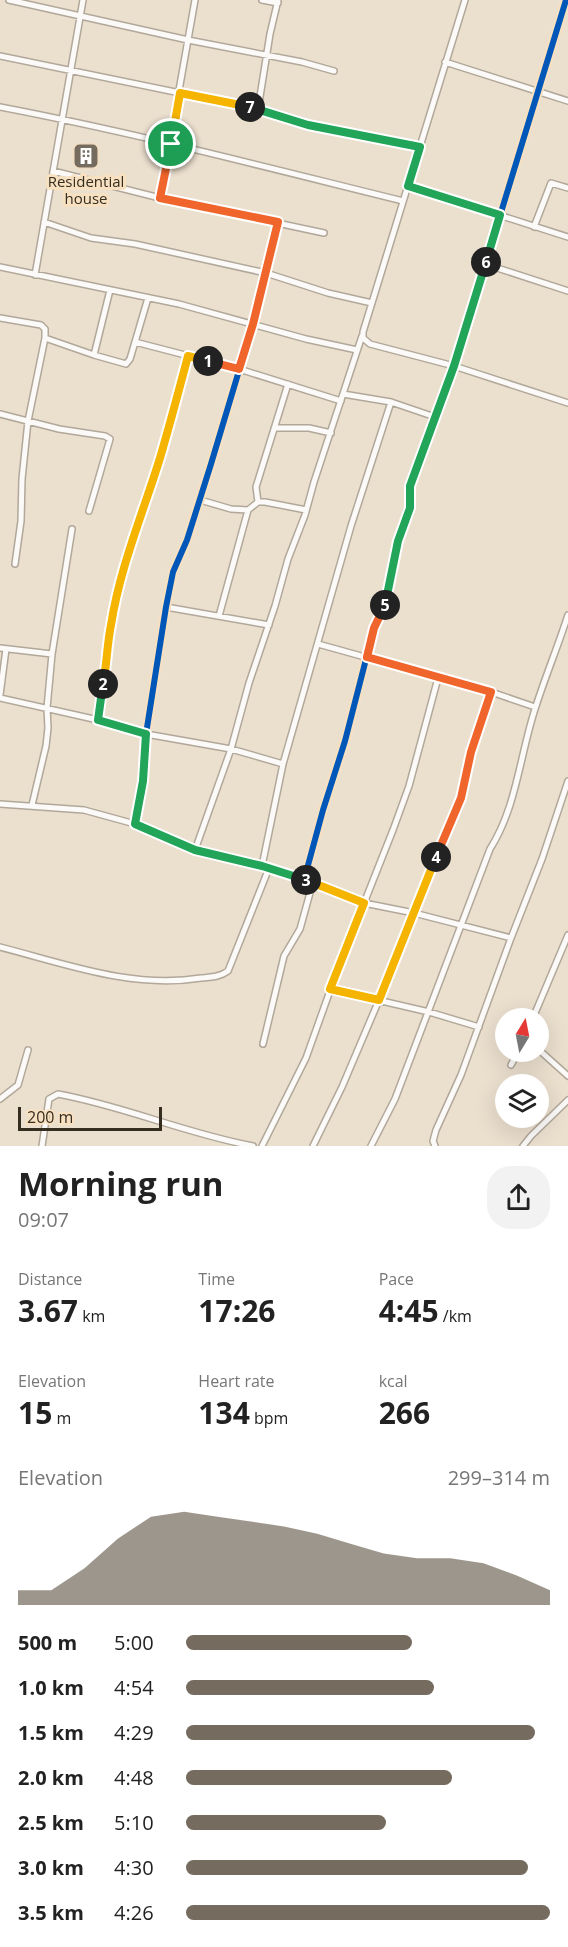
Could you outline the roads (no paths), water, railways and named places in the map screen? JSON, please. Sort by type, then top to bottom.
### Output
[{"type":"street","points":[[9,0],[188,40],[302,62],[334,71]]},
{"type":"street","points":[[35,275],[83,0]]},
{"type":"street","points":[[160,198],[195,0]]},
{"type":"street","points":[[258,109],[266,55],[278,1],[262,0]]},
{"type":"street","points":[[195,850],[231,749],[249,683],[363,332],[465,0]]},
{"type":"street","points":[[304,880],[345,741],[374,628],[385,607],[398,541],[410,508],[410,486],[454,366],[566,0]]},
{"type":"street","points":[[0,57],[258,109],[308,125],[420,147]]},
{"type":"street","points":[[446,62],[568,101]]},
{"type":"street","points":[[0,107],[171,144],[403,201]]},
{"type":"street","points":[[53,171],[160,198],[324,233]]},
{"type":"street","points":[[534,227],[551,183],[568,188]]},
{"type":"street","points":[[408,186],[568,237]]},
{"type":"street","points":[[44,222],[91,238],[135,244],[266,273],[328,293],[372,303]]},
{"type":"street","points":[[135,824],[143,781],[146,734],[173,572],[187,540],[200,500],[253,324],[278,222]]},
{"type":"street","points":[[485,264],[568,290]]},
{"type":"street","points":[[0,267],[148,298],[357,350]]},
{"type":"street","points":[[94,356],[110,291]]},
{"type":"street","points":[[45,338],[94,356],[126,364],[130,359],[148,298]]},
{"type":"street","points":[[0,318],[41,325],[45,329],[28,421],[22,479],[21,521],[15,564]]},
{"type":"street","points":[[363,332],[363,338],[370,344],[454,366],[568,404]]},
{"type":"street","points":[[135,342],[342,398],[391,402],[435,417]]},
{"type":"street","points":[[98,720],[110,625],[142,508],[159,459],[188,356]]},
{"type":"street","points":[[258,502],[256,487],[288,384]]},
{"type":"street","points":[[262,866],[283,764],[351,526],[391,402]]},
{"type":"street","points":[[0,414],[59,429],[105,436],[110,439],[89,511]]},
{"type":"street","points":[[275,428],[309,428],[331,433]]},
{"type":"street","points":[[200,500],[248,510]]},
{"type":"street","points":[[219,616],[248,510],[258,502],[306,510]]},
{"type":"street","points":[[32,805],[46,746],[52,654],[72,529]]},
{"type":"street","points":[[166,607],[269,625]]},
{"type":"street","points":[[371,1146],[395,1099],[490,849],[500,833],[520,768],[535,707],[568,615]]},
{"type":"street","points":[[318,644],[491,692],[535,707]]},
{"type":"street","points":[[52,654],[3,648],[0,697],[146,734],[231,749],[283,764]]},
{"type":"street","points":[[262,1146],[306,1058],[330,989],[393,830],[409,786],[438,678]]},
{"type":"street","points":[[313,1146],[342,1088],[461,798],[471,752],[491,692]]},
{"type":"street","points":[[435,1146],[433,1141],[436,1130],[461,1075],[542,859],[568,781]]},
{"type":"street","points":[[0,804],[84,810],[135,824],[195,850],[262,866],[313,882],[364,903],[414,913],[511,938]]},
{"type":"street","points":[[560,806],[568,808]]},
{"type":"street","points":[[0,947],[111,977],[175,981],[222,976],[228,971],[269,868]]},
{"type":"street","points":[[263,1044],[284,956],[300,928],[313,882]]},
{"type":"street","points":[[537,1008],[568,935]]},
{"type":"street","points":[[330,989],[479,1026]]},
{"type":"street","points":[[0,1099],[18,1085],[28,1050]]},
{"type":"street","points":[[549,1059],[568,1076]]},
{"type":"street","points":[[42,1146],[50,1099],[58,1094],[89,1100],[220,1140],[253,1146]]},
{"type":"street","points":[[524,1146],[531,1136],[568,1100]]},
{"type":"place","name":"Residential house","points":[[86,156]]}]
